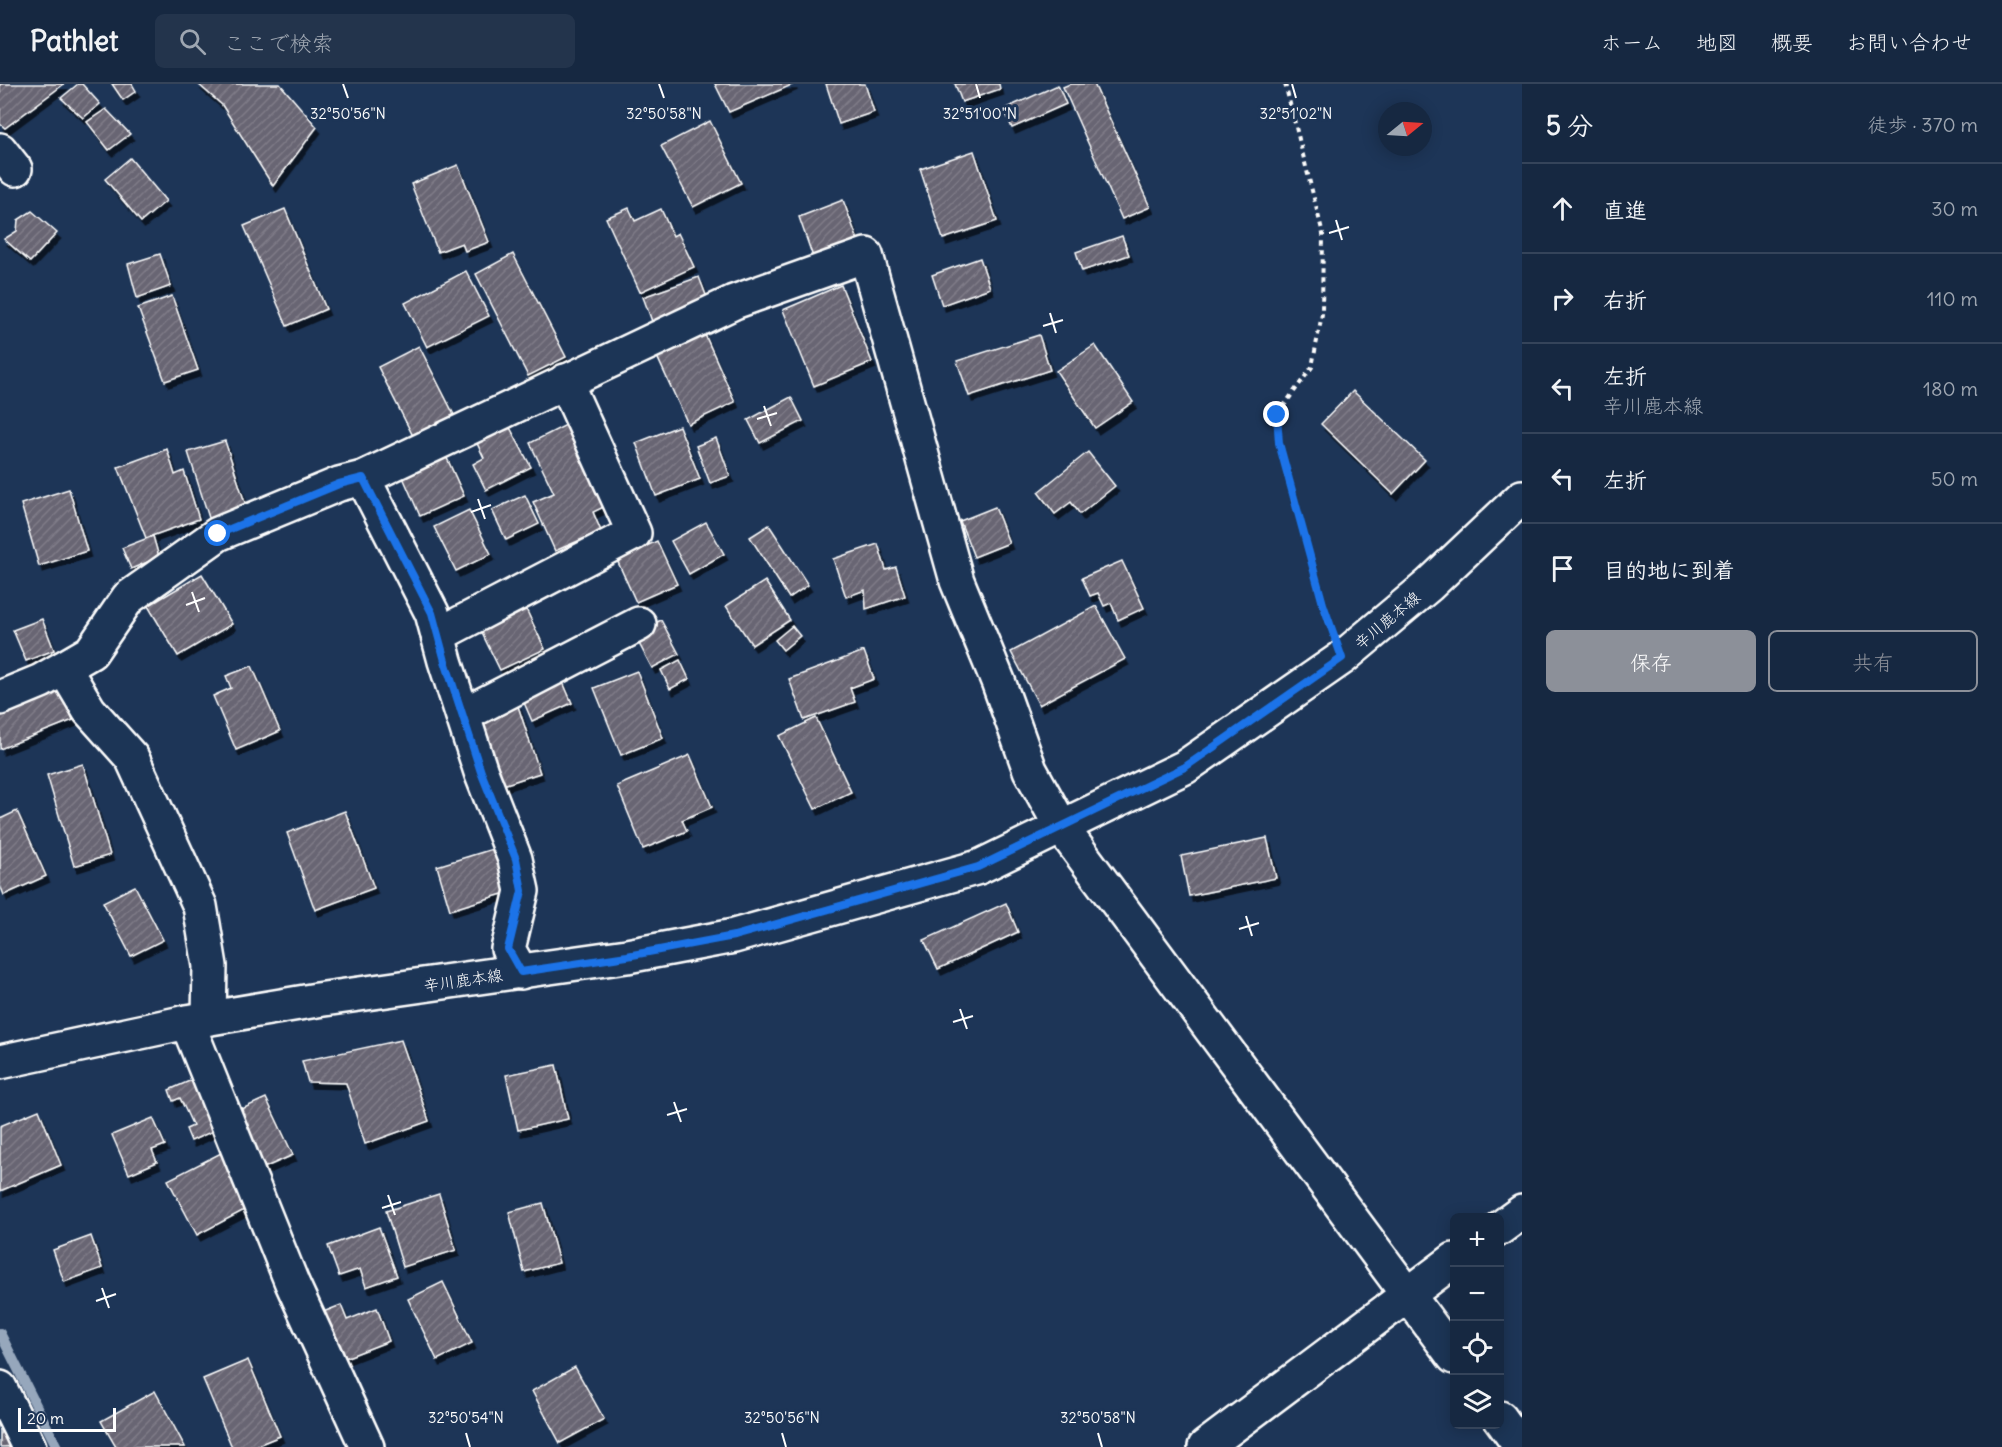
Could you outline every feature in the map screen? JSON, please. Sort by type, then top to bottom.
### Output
[{"type":"street","points":[[0,698],[41,681],[91,652],[128,598],[218,534],[339,484],[363,478],[734,302],[866,255],[957,581],[998,681],[1030,770],[1062,828],[1450,1350]]},
{"type":"street","points":[[438,635],[634,532],[565,381]]},
{"type":"street","points":[[363,478],[432,613],[481,772],[516,859],[522,891],[508,949],[521,972]]},
{"type":"street","name":"辛川鹿本線","points":[[0,1062],[198,1020],[317,1000],[627,956],[734,936],[978,867],[1185,767],[1342,658],[1429,585],[1522,497]]},
{"type":"street","points":[[463,715],[639,624]]},
{"type":"street","points":[[64,668],[89,710],[132,758],[200,906],[210,966],[198,1020],[291,1283],[367,1447]]},
{"type":"street","points":[[1504,1225],[1522,1212]]},
{"type":"street","points":[[1205,1447],[1407,1293],[1450,1263]]},
{"type":"street","points":[[0,1388],[28,1447]]},
{"type":"street","points":[[1504,1424],[1521,1447]]},
{"type":"path","points":[[1285,84],[1323,234],[1322,314],[1312,367],[1277,415],[1279,443],[1323,604],[1342,658]]},
{"type":"building","points":[[0,84],[64,84],[5,128],[0,124]]},
{"type":"building","points":[[78,84],[82,84],[100,104],[83,118],[61,98]]},
{"type":"building","points":[[112,84],[132,84],[136,91],[123,100]]},
{"type":"building","points":[[198,84],[280,84],[317,127],[273,186],[222,105]]},
{"type":"building","points":[[715,84],[794,84],[729,112]]},
{"type":"building","points":[[826,84],[865,84],[874,112],[839,124]]},
{"type":"building","points":[[955,84],[999,84],[1000,89],[962,102]]},
{"type":"building","points":[[1070,84],[1094,84],[1150,207],[1122,219],[1063,87]]},
{"type":"building","points":[[1058,85],[1066,104],[1012,128],[1004,109]]},
{"type":"building","points":[[106,109],[130,134],[109,150],[87,122]]},
{"type":"building","points":[[710,121],[741,183],[693,207],[661,146]]},
{"type":"building","points":[[974,151],[997,221],[943,239],[920,169]]},
{"type":"building","points":[[130,158],[166,201],[141,222],[105,179]]},
{"type":"building","points":[[458,165],[489,242],[465,251],[462,243],[438,252],[411,184]]},
{"type":"building","points":[[843,200],[859,243],[814,260],[799,217]]},
{"type":"building","points":[[629,208],[635,221],[661,209],[673,236],[678,233],[694,267],[640,292],[606,218]]},
{"type":"building","points":[[285,209],[326,309],[287,326],[244,226]]},
{"type":"building","points":[[32,211],[57,233],[30,262],[4,239],[17,231],[18,220]]},
{"type":"building","points":[[1122,236],[1129,255],[1082,271],[1076,252]]},
{"type":"building","points":[[160,254],[171,286],[137,298],[128,264]]},
{"type":"building","points":[[513,254],[566,357],[528,376],[476,274]]},
{"type":"building","points":[[980,258],[990,288],[942,305],[932,275]]},
{"type":"building","points":[[466,271],[489,316],[427,347],[405,303]]},
{"type":"building","points":[[699,277],[709,303],[653,324],[643,297]]},
{"type":"building","points":[[841,285],[872,362],[814,386],[783,310]]},
{"type":"building","points":[[172,296],[198,370],[165,381],[138,308]]},
{"type":"building","points":[[702,328],[735,402],[688,424],[654,350]]},
{"type":"building","points":[[1039,335],[1050,370],[969,396],[957,361]]},
{"type":"building","points":[[1095,345],[1133,402],[1095,428],[1056,371]]},
{"type":"building","points":[[419,346],[454,415],[413,436],[378,367]]},
{"type":"building","points":[[1353,391],[1425,460],[1393,494],[1321,424]]},
{"type":"building","points":[[791,397],[803,421],[760,443],[748,420]]},
{"type":"building","points":[[507,422],[531,467],[486,490],[473,464],[484,458],[475,439]]},
{"type":"building","points":[[572,422],[612,503],[593,512],[601,531],[555,551],[533,502],[554,493],[530,443]]},
{"type":"building","points":[[679,426],[700,479],[656,496],[636,443]]},
{"type":"building","points":[[716,438],[730,476],[710,483],[696,446]]},
{"type":"building","points":[[225,441],[247,509],[210,521],[188,452]]},
{"type":"building","points":[[167,449],[175,475],[184,471],[199,519],[146,538],[118,467]]},
{"type":"building","points":[[1088,452],[1115,486],[1080,514],[1071,502],[1055,514],[1038,492]]},
{"type":"building","points":[[446,456],[464,496],[420,516],[402,475]]},
{"type":"building","points":[[69,489],[87,551],[39,566],[21,504]]},
{"type":"building","points":[[525,495],[539,524],[506,540],[492,510]]},
{"type":"building","points":[[995,507],[1009,543],[974,557],[960,521]]},
{"type":"building","points":[[469,510],[491,554],[456,571],[434,527]]},
{"type":"building","points":[[706,522],[724,554],[689,574],[671,541]]},
{"type":"building","points":[[769,525],[808,585],[789,598],[750,537]]},
{"type":"building","points":[[153,536],[159,557],[131,569],[122,548]]},
{"type":"building","points":[[657,541],[677,584],[636,602],[617,560]]},
{"type":"building","points":[[878,544],[886,570],[896,567],[905,596],[866,609],[865,590],[846,597],[833,559]]},
{"type":"building","points":[[1122,561],[1144,608],[1118,620],[1111,603],[1104,606],[1098,593],[1090,596],[1082,578]]},
{"type":"building","points":[[202,574],[232,624],[178,656],[148,606]]},
{"type":"building","points":[[765,581],[790,620],[752,645],[726,606]]},
{"type":"building","points":[[1096,606],[1125,659],[1039,705],[1011,652]]},
{"type":"building","points":[[525,607],[545,649],[500,670],[480,629]]},
{"type":"building","points":[[42,619],[54,650],[26,661],[13,630]]},
{"type":"building","points":[[661,620],[679,654],[652,668],[634,634]]},
{"type":"building","points":[[792,626],[800,636],[783,650],[775,640]]},
{"type":"building","points":[[864,651],[874,679],[850,688],[855,702],[804,720],[789,679]]},
{"type":"building","points":[[680,660],[689,679],[670,689],[661,670]]},
{"type":"building","points":[[252,666],[280,731],[236,750],[213,696],[231,688],[226,676]]},
{"type":"building","points":[[637,671],[663,738],[621,755],[594,688]]},
{"type":"building","points":[[562,680],[572,703],[532,721],[522,698]]},
{"type":"building","points":[[61,689],[73,720],[0,749],[0,714]]},
{"type":"building","points":[[517,703],[540,773],[500,786],[477,715]]},
{"type":"building","points":[[816,718],[851,792],[815,809],[779,736]]},
{"type":"building","points":[[690,755],[712,807],[682,820],[687,831],[643,849],[617,786]]},
{"type":"building","points":[[83,764],[110,855],[74,866],[47,775]]},
{"type":"building","points":[[17,811],[46,876],[4,895],[0,885],[0,819]]},
{"type":"building","points":[[345,811],[374,888],[315,910],[287,833]]},
{"type":"building","points":[[1267,838],[1276,878],[1189,896],[1181,856]]},
{"type":"building","points":[[496,848],[509,892],[450,910],[437,866]]},
{"type":"building","points":[[135,886],[163,940],[131,956],[103,902]]},
{"type":"building","points":[[1006,903],[1018,932],[938,969],[924,940]]},
{"type":"building","points":[[401,1040],[429,1121],[365,1144],[346,1083],[308,1082],[302,1061]]},
{"type":"building","points":[[556,1065],[568,1119],[518,1130],[506,1075]]},
{"type":"building","points":[[201,1076],[224,1126],[191,1141],[186,1129],[193,1126],[180,1098],[173,1101],[169,1090]]},
{"type":"building","points":[[266,1098],[293,1155],[259,1170],[233,1113]]},
{"type":"building","points":[[39,1110],[61,1165],[0,1191],[0,1126]]},
{"type":"building","points":[[153,1118],[165,1145],[152,1150],[157,1162],[129,1174],[112,1135]]},
{"type":"building","points":[[223,1152],[252,1206],[197,1235],[168,1180]]},
{"type":"building","points":[[439,1194],[456,1250],[403,1267],[386,1211]]},
{"type":"building","points":[[543,1203],[559,1263],[524,1272],[509,1212]]},
{"type":"building","points":[[379,1227],[397,1276],[366,1287],[360,1269],[339,1276],[328,1246]]},
{"type":"building","points":[[91,1236],[102,1268],[64,1282],[53,1250]]},
{"type":"building","points":[[443,1282],[472,1343],[437,1360],[408,1299]]},
{"type":"building","points":[[341,1305],[347,1320],[377,1308],[389,1341],[332,1363],[313,1316]]},
{"type":"building","points":[[248,1360],[280,1436],[253,1447],[232,1447],[203,1379]]},
{"type":"building","points":[[575,1367],[604,1419],[560,1443],[532,1391]]},
{"type":"building","points":[[155,1391],[185,1447],[116,1447],[101,1421]]},
{"type":"building","points":[[0,1420],[11,1447],[0,1447]]},
{"type":"waterway","points":[[0,1333],[57,1447]]},
{"type":"route","points":[[218,534],[339,484],[363,478],[432,613],[481,772],[516,859],[522,891],[508,949],[521,972],[627,956],[734,936],[978,867],[1185,767],[1342,658],[1323,604],[1279,443],[1277,415]]}]
